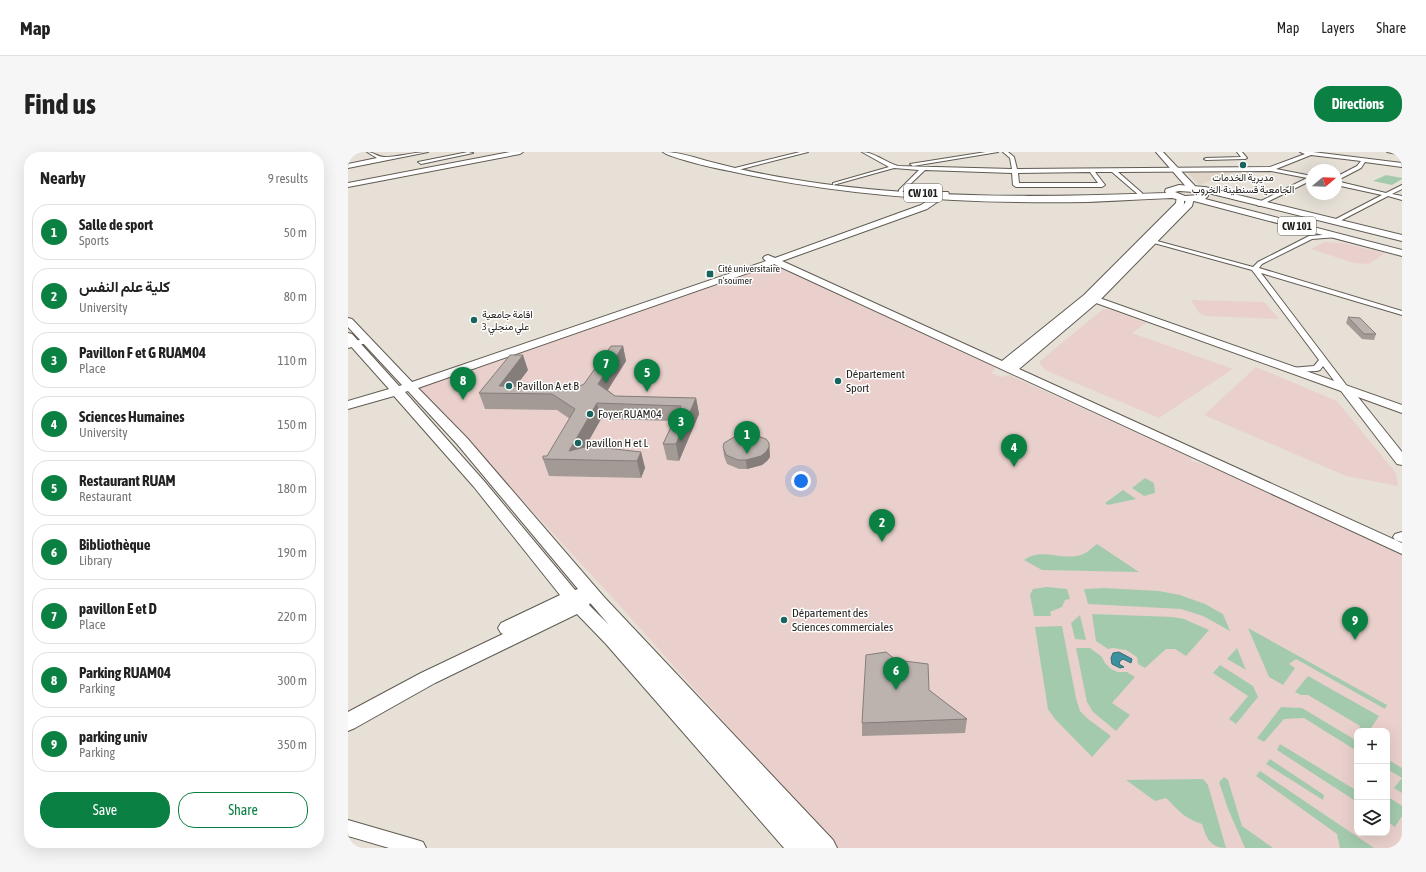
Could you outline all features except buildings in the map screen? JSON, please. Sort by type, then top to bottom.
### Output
[{"type":"main road","points":[[348,183],[508,152]]},
{"type":"main road","points":[[348,183],[520,152]]},
{"type":"main road","name":"CW 101","points":[[667,152],[701,163],[768,178],[849,190],[903,193]]},
{"type":"main road","name":"CW 101","points":[[680,152],[738,168],[835,184],[903,193],[932,200],[976,198],[1088,199],[1184,193],[1295,225],[1402,253]]},
{"type":"main road","points":[[1010,365],[1092,298],[1149,240],[1189,204],[1172,170],[1153,152]]},
{"type":"main road","points":[[1159,152],[1179,181],[1184,193]]},
{"type":"main road","points":[[903,193],[932,200],[976,198]]},
{"type":"main road","name":"CW 101","points":[[932,200],[1016,196],[1184,193],[1259,204],[1402,238]]},
{"type":"main road","points":[[348,405],[775,258],[932,200]]},
{"type":"main road","points":[[775,258],[1402,540]]},
{"type":"main road","points":[[348,320],[355,342],[402,386],[479,484],[580,598],[825,848]]},
{"type":"main road","points":[[348,400],[402,386]]},
{"type":"main road","points":[[348,713],[418,673],[580,598]]},
{"type":"main road","points":[[348,722],[580,598]]},
{"type":"main road","points":[[580,598],[612,639],[799,848]]},
{"type":"street","points":[[369,152],[382,159]]},
{"type":"street","points":[[348,166],[426,152]]},
{"type":"street","points":[[452,152],[470,153]]},
{"type":"street","points":[[421,162],[478,152]]},
{"type":"street","points":[[738,168],[809,152]]},
{"type":"street","points":[[760,172],[760,168],[766,164],[809,152]]},
{"type":"street","points":[[864,152],[886,164],[895,167],[923,169],[1014,171],[1271,169],[1306,177]]},
{"type":"street","points":[[835,184],[895,167],[996,152]]},
{"type":"street","points":[[1005,152],[1012,157],[1016,178],[1016,196]]},
{"type":"street","points":[[1206,159],[1245,158],[1239,152]]},
{"type":"street","points":[[1302,152],[1312,152],[1402,165]]},
{"type":"street","points":[[1271,169],[1312,152]]},
{"type":"street","points":[[1389,152],[1402,154]]},
{"type":"street","points":[[1342,176],[1359,168],[1365,159]]},
{"type":"street","points":[[903,193],[923,169]]},
{"type":"street","points":[[1114,170],[1140,194]]},
{"type":"street","points":[[1016,186],[1102,185],[1092,171]]},
{"type":"street","points":[[1016,178],[1024,178]]},
{"type":"street","points":[[1090,178],[1097,178]]},
{"type":"street","points":[[1259,204],[1306,181]]},
{"type":"street","points":[[1342,184],[1402,198]]},
{"type":"street","points":[[1334,222],[1402,187]]},
{"type":"street","points":[[1295,225],[1307,232],[1311,238]]},
{"type":"street","points":[[1254,269],[1260,263],[1311,238],[1335,236]]},
{"type":"street","points":[[1149,240],[1254,269],[1402,313]]},
{"type":"street","points":[[1254,269],[1344,388],[1402,461]]},
{"type":"street","points":[[1267,285],[1285,282],[1299,282]]},
{"type":"street","points":[[1092,298],[1402,410]]},
{"type":"street","points":[[1294,370],[1317,368],[1323,360]]},
{"type":"street","points":[[1370,419],[1374,413],[1402,410]]},
{"type":"street","points":[[348,828],[417,848]]},
{"type":"shaded area","points":[[1237,170],[1199,185],[1187,172],[1187,171]]},
{"type":"shaded area","points":[[1324,242],[1342,243],[1385,253],[1369,264],[1354,263],[1311,249]]},
{"type":"shaded area","points":[[771,264],[979,360],[991,364],[995,369],[991,373],[1002,377],[1009,375],[1186,455],[1191,458],[1192,461],[1210,466],[1402,555],[1402,848],[837,848],[612,597],[417,387]]},
{"type":"shaded area","points":[[1191,300],[1264,302],[1279,319],[1205,316],[1199,313]]},
{"type":"shaded area","points":[[1103,309],[1111,310],[1146,323],[1132,333],[1233,369],[1159,418],[1045,370],[1039,362]]},
{"type":"shaded area","points":[[1256,367],[1337,401],[1396,473],[1398,486],[1346,476],[1204,415]]},
{"type":"green space","points":[[1386,175],[1402,179],[1392,185],[1373,181]]},
{"type":"green space","points":[[1145,478],[1154,483],[1155,493],[1144,496],[1132,488]]},
{"type":"green space","points":[[1123,490],[1136,499],[1108,505],[1105,503]]},
{"type":"green space","points":[[1097,544],[1139,572],[1042,570],[1024,560],[1031,556],[1044,554],[1066,556],[1081,555]]},
{"type":"green space","points":[[1047,587],[1067,589],[1070,599],[1065,600],[1062,607],[1050,612],[1051,616],[1034,616],[1030,595],[1033,589]]},
{"type":"green space","points":[[1104,588],[1159,591],[1180,595],[1205,604],[1223,614],[1230,631],[1203,616],[1181,609],[1088,604],[1084,589]]},
{"type":"green space","points":[[1092,614],[1173,617],[1184,619],[1209,630],[1186,656],[1175,649],[1166,649],[1145,668],[1138,664],[1137,657],[1126,650],[1113,648],[1108,649],[1096,641]]},
{"type":"green space","points":[[1080,615],[1086,640],[1075,639],[1071,623]]},
{"type":"green space","points":[[1062,626],[1076,698],[1080,711],[1088,719],[1111,736],[1092,757],[1055,719],[1048,709],[1035,627]]},
{"type":"green space","points":[[1248,628],[1387,705],[1385,709],[1296,659],[1289,664],[1295,668],[1283,685],[1269,677]]},
{"type":"green space","points":[[1076,648],[1090,648],[1102,657],[1111,669],[1118,672],[1127,672],[1135,677],[1112,703],[1130,715],[1116,731],[1093,712],[1087,702]]},
{"type":"green space","points":[[1237,648],[1246,670],[1227,659]]},
{"type":"green space","points":[[1220,665],[1253,686],[1258,697],[1236,724],[1229,719],[1248,696],[1213,673]]},
{"type":"green space","points":[[1308,676],[1379,716],[1371,728],[1359,728],[1360,726],[1308,695],[1301,695],[1295,692]]},
{"type":"green space","points":[[1281,707],[1302,708],[1354,739],[1354,749],[1304,718],[1284,719],[1264,742],[1257,738]]},
{"type":"green space","points":[[1280,744],[1354,789],[1354,800],[1277,750]]},
{"type":"green space","points":[[1270,759],[1324,795],[1323,800],[1266,764]]},
{"type":"green space","points":[[1390,761],[1402,768],[1402,778],[1390,771]]},
{"type":"green space","points":[[1260,771],[1354,834],[1354,836],[1374,848],[1340,848],[1337,834],[1256,776]]},
{"type":"green space","points":[[1224,777],[1228,780],[1242,826],[1273,848],[1245,848],[1228,809],[1219,782]]},
{"type":"green space","points":[[1402,778],[1402,793],[1394,788]]},
{"type":"green space","points":[[1203,779],[1208,785],[1226,848],[1221,848],[1212,844],[1205,833],[1202,824],[1186,817],[1166,798],[1155,801],[1126,780]]},
{"type":"green space","points":[[1390,798],[1402,806],[1402,816],[1395,827],[1390,823]]},
{"type":"water","points":[[1119,652],[1132,659],[1131,663],[1123,659],[1119,664],[1124,667],[1120,668],[1112,664],[1111,658],[1113,653]]},
{"type":"place","name":"مديرية الخدمات الجامعية قسنطينة-الخروب","points":[[1243,165]]},
{"type":"place","name":"Cité universitaire n'soumer","points":[[710,274]]},
{"type":"place","name":"اقامة جامعية علي منجلي 3","points":[[474,320]]},
{"type":"place","name":"Département Sport","points":[[838,381]]},
{"type":"place","name":"pavillon E et D","points":[[606,383]]},
{"type":"place","name":"Pavillon A et B","points":[[509,386]]},
{"type":"place","name":"Restaurant RUAM","points":[[647,392]]},
{"type":"place","name":"Parking RUAM04","points":[[463,400]]},
{"type":"place","name":"Foyer RUAM04","points":[[590,414]]},
{"type":"place","name":"Pavillon F et G RUAM04","points":[[681,441]]},
{"type":"place","name":"pavillon H et L","points":[[578,443]]},
{"type":"place","name":"Salle de sport","points":[[747,454]]},
{"type":"place","name":"Sciences Humaines","points":[[1014,467]]},
{"type":"place","name":"كلية علم النفس","points":[[882,542]]},
{"type":"place","name":"Département des Sciences commerciales","points":[[784,620]]},
{"type":"place","name":"parking univ","points":[[1355,640]]},
{"type":"place","name":"Bibliothèque","points":[[896,690]]}]
